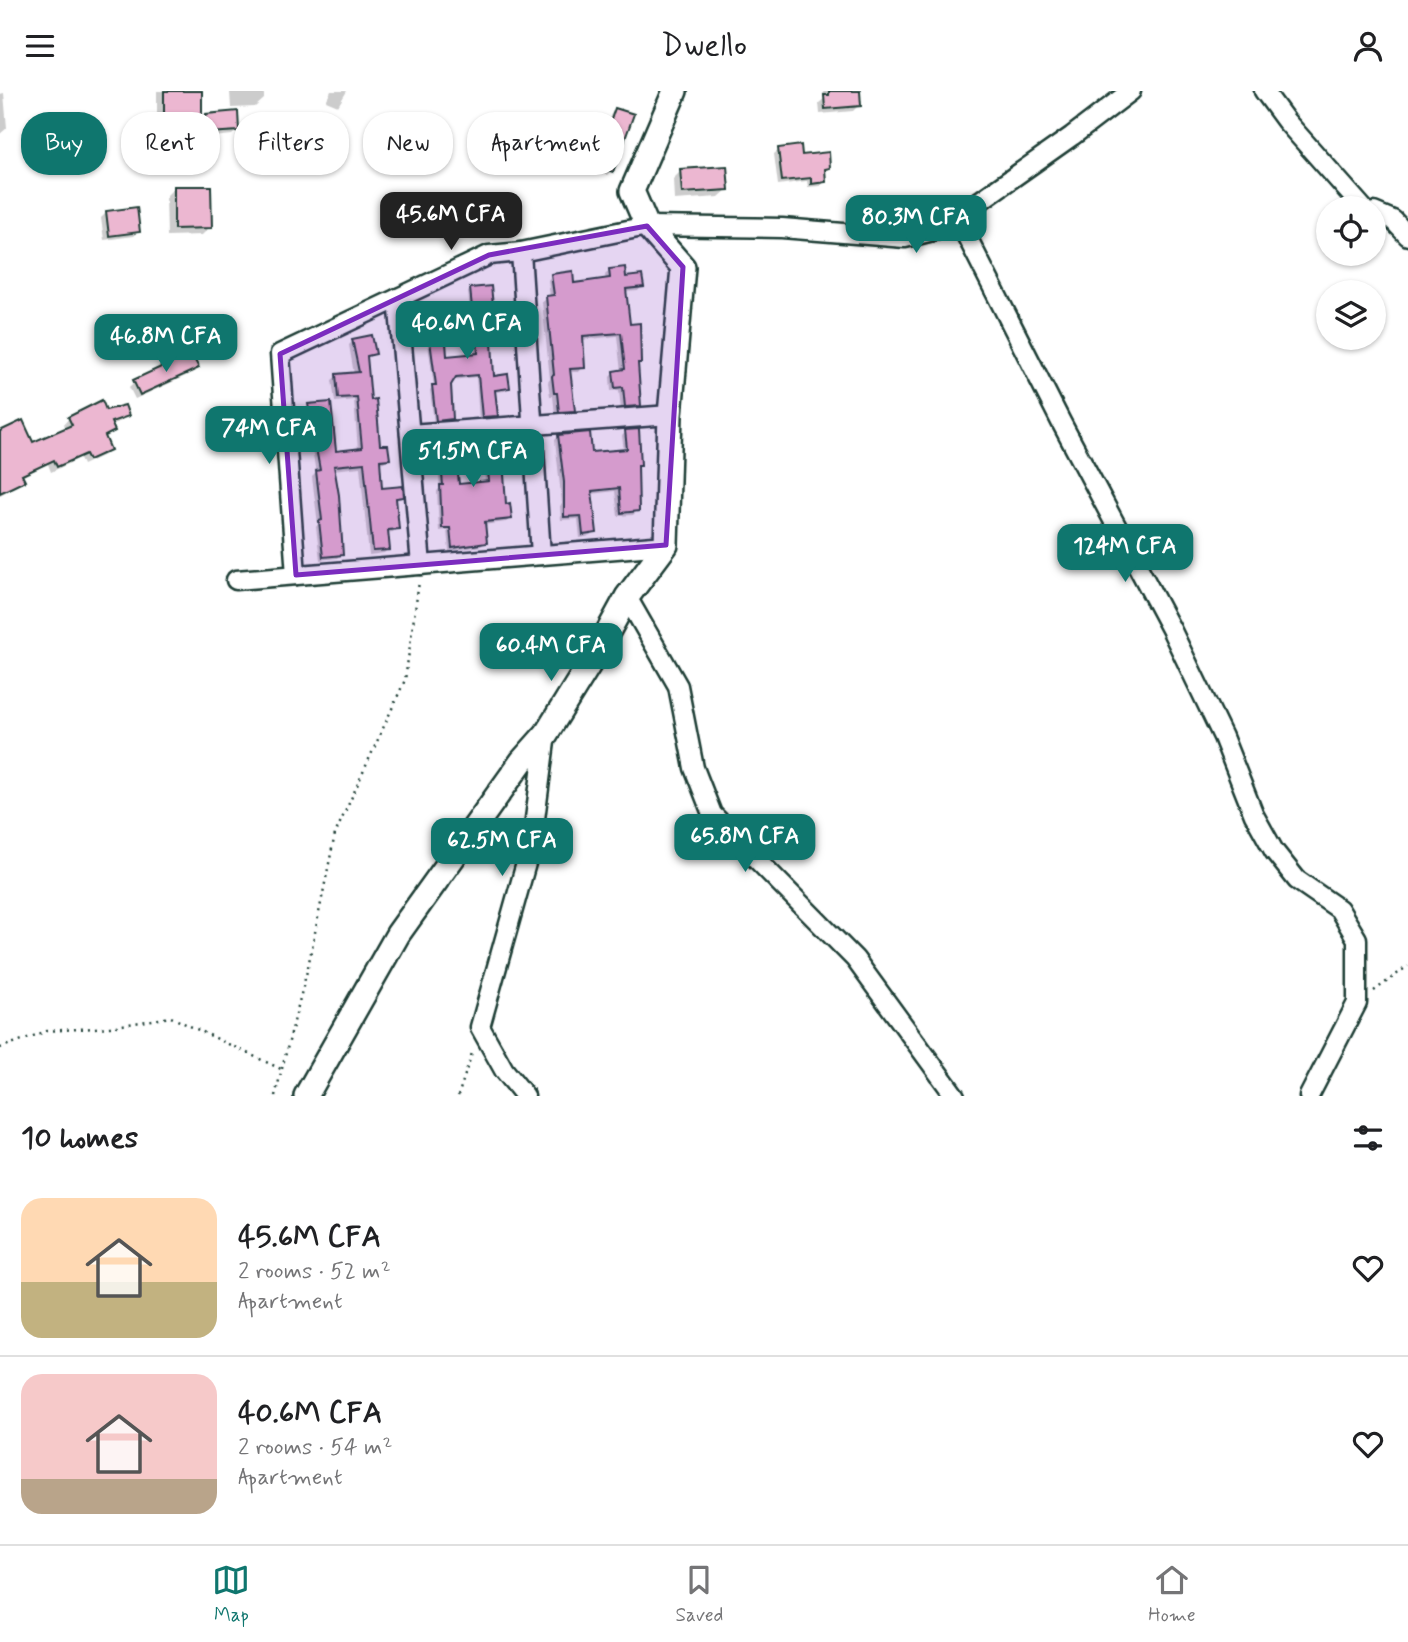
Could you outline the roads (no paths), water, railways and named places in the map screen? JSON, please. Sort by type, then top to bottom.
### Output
[{"type":"street","points":[[306,1096],[398,934],[522,761],[546,734],[627,597],[666,545],[670,415],[683,267],[647,226],[632,191],[675,91]]},
{"type":"street","points":[[296,575],[280,354],[489,255],[521,252],[647,226],[782,228],[905,238],[933,231],[1072,137],[1131,91]]},
{"type":"street","points":[[1264,91],[1286,121],[1352,196]]},
{"type":"street","points":[[957,217],[1061,422],[1171,629],[1223,737],[1254,815],[1274,851],[1297,880],[1339,909],[1357,939],[1357,1003],[1309,1096]]},
{"type":"street","points":[[1386,217],[1393,220],[1408,236]]},
{"type":"street","points":[[521,252],[541,555]]},
{"type":"street","points":[[398,298],[421,565]]},
{"type":"street","points":[[410,434],[670,415]]},
{"type":"street","points":[[236,580],[666,545]]},
{"type":"street","points":[[627,597],[678,686],[694,768],[712,814],[855,959],[955,1096]]},
{"type":"street","points":[[524,1096],[504,1070],[480,1027],[532,842],[546,734]]}]
